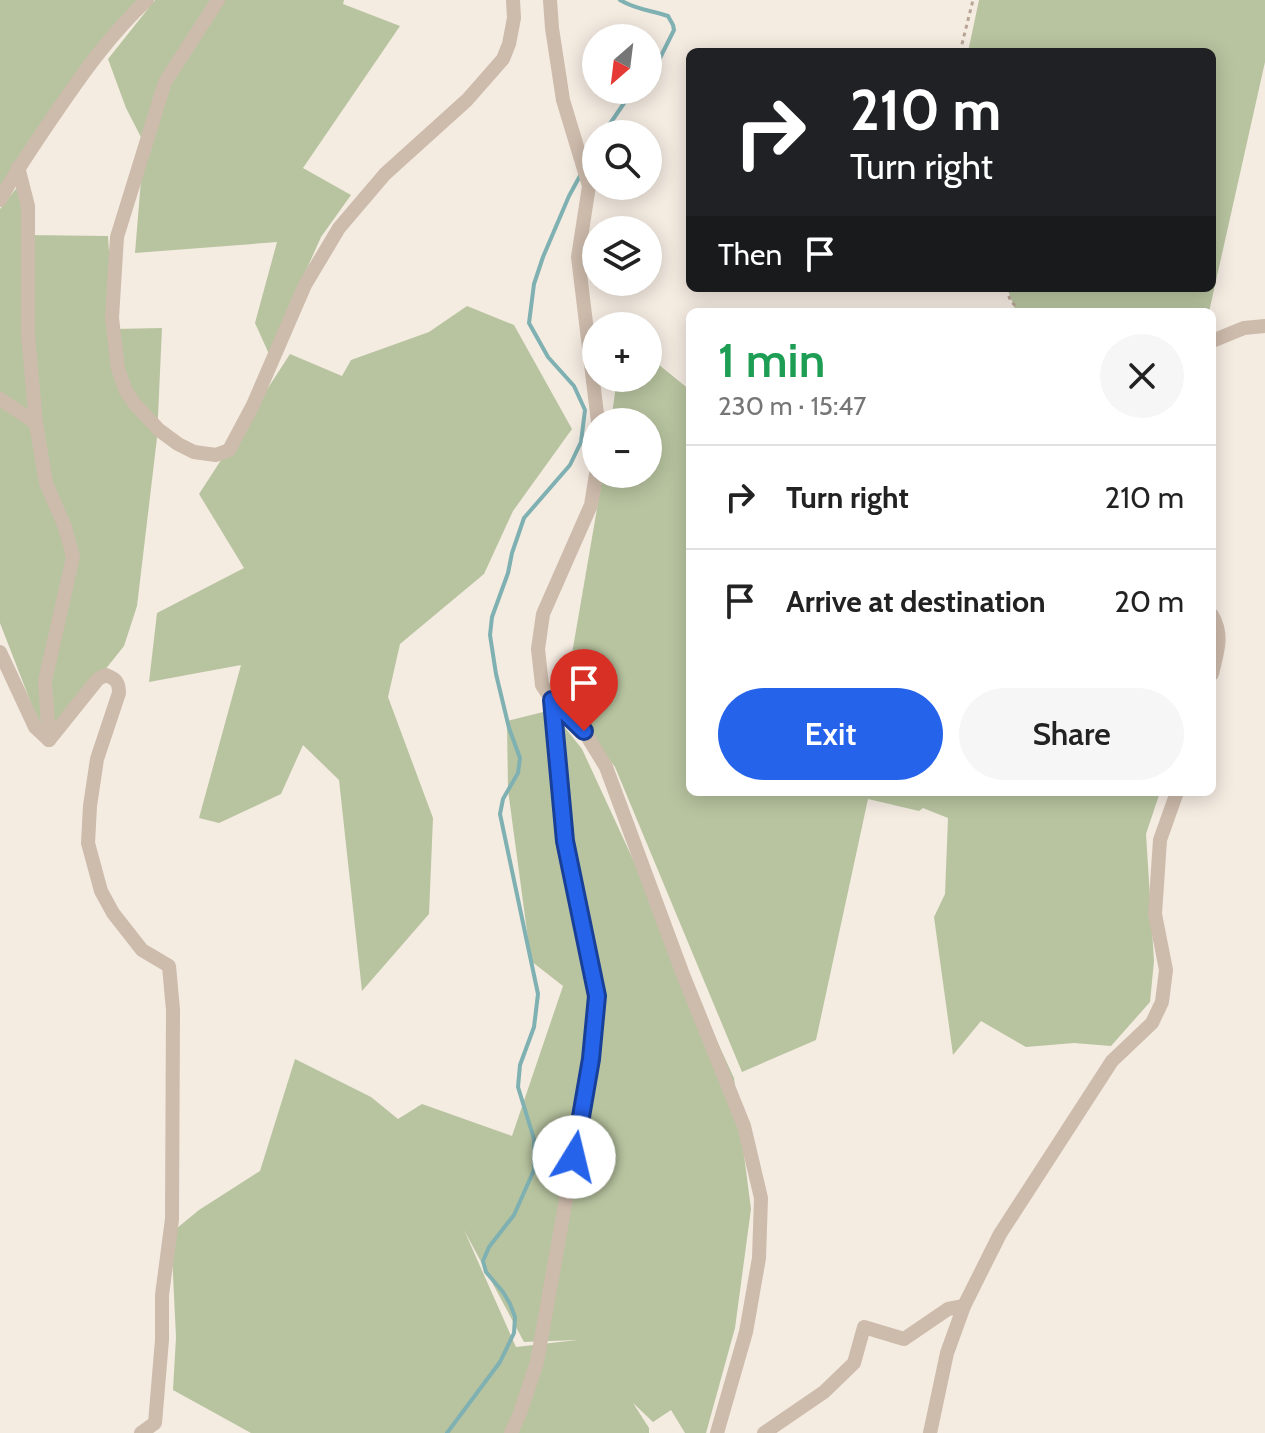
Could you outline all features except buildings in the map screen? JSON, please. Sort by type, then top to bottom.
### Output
[{"type":"street","points":[[0,200],[18,167],[96,55],[147,0]]},
{"type":"street","points":[[218,0],[165,82],[117,237],[112,318],[118,369],[134,403],[159,430],[178,444],[194,452],[216,455],[229,450],[238,434],[305,285],[339,228],[385,174],[467,100],[503,59],[514,18],[513,0]]},
{"type":"street","points":[[550,0],[563,100],[589,186],[578,257],[596,408]]},
{"type":"street","points":[[18,167],[28,206],[28,335],[36,423],[46,483],[65,527],[73,557],[45,681],[49,740]]},
{"type":"street","points":[[1216,339],[1244,328],[1265,326]]},
{"type":"street","points":[[0,399],[36,423]]},
{"type":"street","points":[[594,488],[591,505],[543,614],[538,649],[542,685],[552,700],[584,731],[606,767],[682,972],[744,1126],[758,1184],[761,1198],[759,1258],[746,1332],[717,1433]]},
{"type":"street","points":[[1216,622],[1219,641],[1216,655]]},
{"type":"street","points":[[0,652],[35,727],[49,740]]},
{"type":"street","points":[[49,740],[98,679],[106,675],[116,679],[119,693],[97,759],[88,843],[101,891],[113,913],[142,950],[169,966],[173,1010],[172,1219],[162,1295],[162,1340],[155,1423],[141,1433]]},
{"type":"street","points":[[511,1433],[537,1362],[588,1073],[597,996],[565,841],[552,700]]},
{"type":"street","points":[[930,1433],[947,1353],[964,1306],[1000,1234],[1112,1061],[1152,1023],[1162,1002],[1166,970],[1155,914],[1160,840],[1176,796]]},
{"type":"street","points":[[764,1433],[824,1392],[854,1363],[864,1327],[904,1339],[948,1309],[964,1306]]},
{"type":"path","points":[[961,48],[973,0]]},
{"type":"green space","points":[[0,0],[142,0],[0,200]]},
{"type":"green space","points":[[155,0],[344,0],[343,4],[400,26],[303,168],[351,195],[321,237],[269,354],[255,323],[277,242],[135,253],[144,143],[126,108],[108,59]]},
{"type":"green space","points":[[979,0],[1265,0],[1265,62],[1216,281],[1216,48],[969,48]]},
{"type":"green space","points":[[22,181],[25,235],[108,236],[114,329],[162,328],[157,438],[137,606],[124,646],[49,740],[43,734],[0,623],[0,209]]},
{"type":"green space","points":[[1008,292],[1213,292],[1210,308],[1014,308]]},
{"type":"green space","points":[[467,306],[514,325],[572,429],[513,511],[484,574],[400,644],[388,697],[433,818],[429,914],[362,991],[339,780],[303,745],[281,794],[219,823],[199,818],[241,665],[149,682],[157,613],[244,568],[199,494],[290,354],[342,376],[351,360],[429,332]]},
{"type":"green space","points":[[662,367],[686,387],[686,796],[1159,796],[1146,834],[1154,961],[1150,1002],[1111,1046],[1074,1043],[1026,1047],[981,1021],[953,1055],[934,917],[945,894],[948,818],[923,808],[919,811],[868,799],[816,1040],[742,1072],[615,767],[564,700],[601,488],[662,488],[662,408],[613,408],[615,392],[662,392]]},
{"type":"green space","points":[[551,710],[582,749],[734,1078],[751,1209],[735,1328],[706,1433],[685,1433],[671,1410],[653,1422],[633,1403],[649,1433],[251,1433],[173,1390],[176,1337],[171,1233],[199,1210],[260,1171],[295,1059],[371,1097],[398,1119],[422,1104],[512,1136],[563,986],[531,961],[508,790],[507,721]],"holes":[[[464,1230],[524,1342],[577,1340],[516,1347]]]},
{"type":"waterway","points":[[620,0],[668,16],[674,30],[662,54]]},
{"type":"waterway","points":[[613,120],[623,104]]},
{"type":"waterway","points":[[447,1433],[500,1362],[514,1333],[515,1317],[510,1304],[486,1272],[483,1261],[489,1247],[514,1215],[534,1170],[534,1139],[518,1087],[520,1065],[534,1027],[538,994],[500,814],[503,799],[518,773],[520,758],[509,728],[490,635],[492,617],[524,518],[570,465],[581,442],[585,410],[574,386],[548,357],[529,323],[534,284],[543,257],[581,174]]},
{"type":"route","points":[[574,1157],[591,1059],[597,996],[565,841],[552,700],[584,731]]}]
